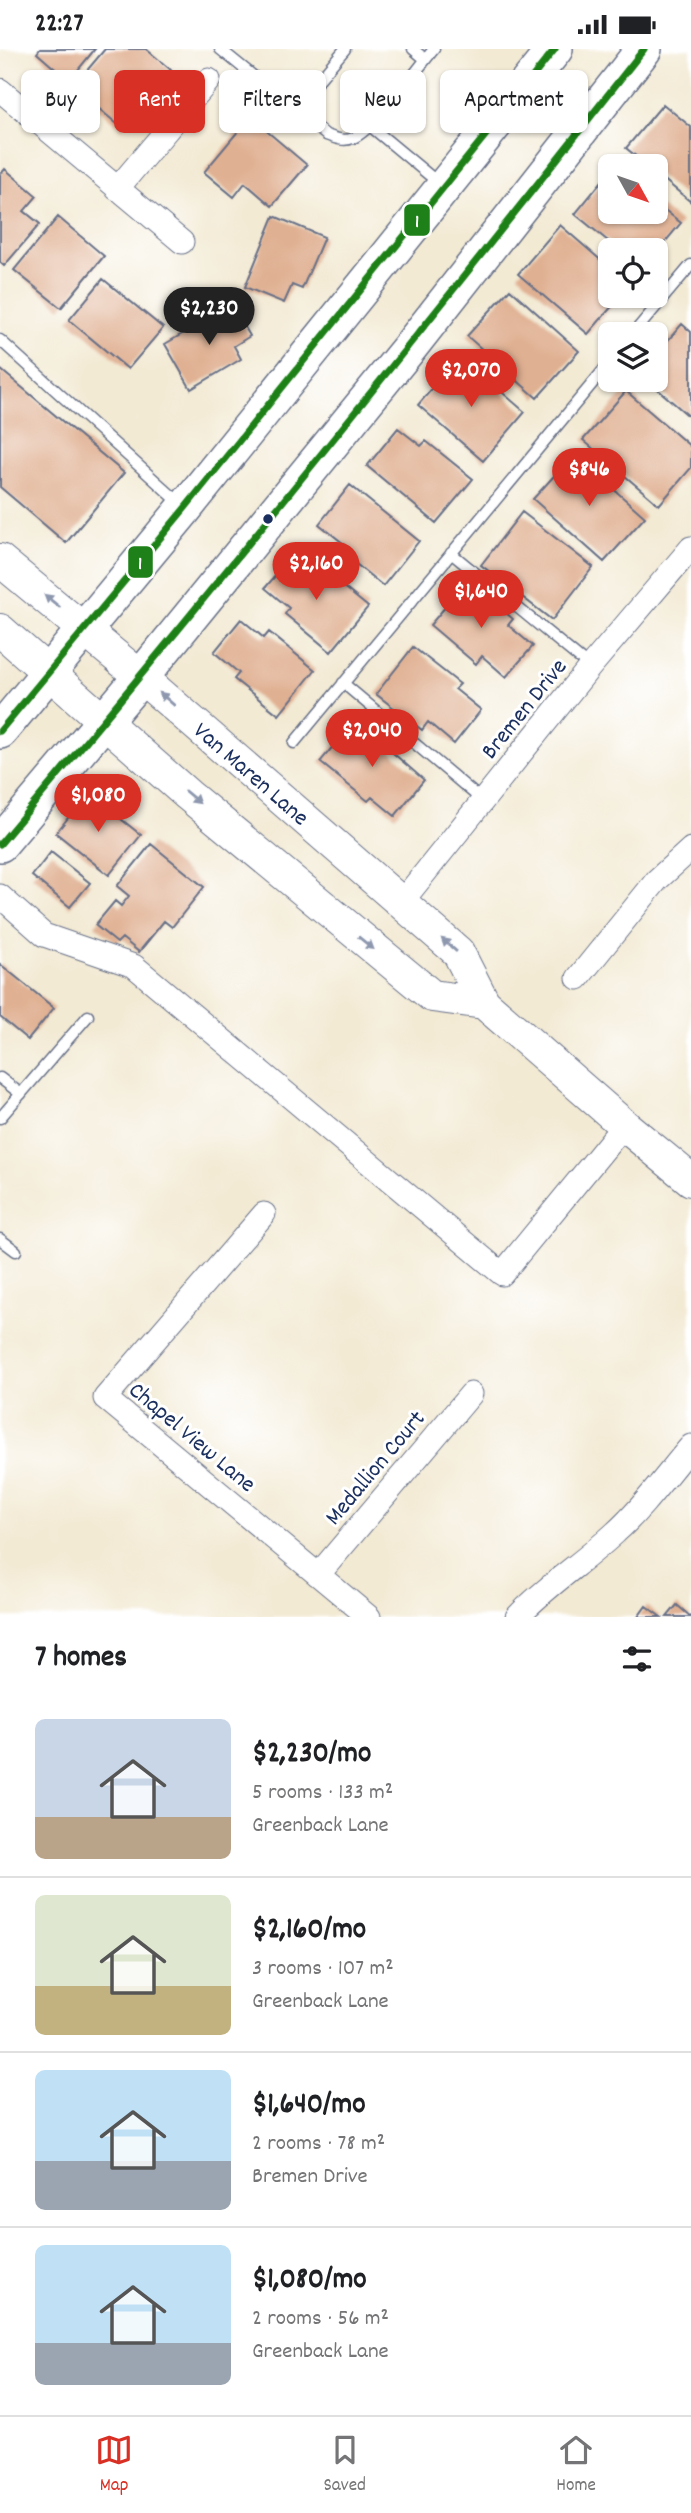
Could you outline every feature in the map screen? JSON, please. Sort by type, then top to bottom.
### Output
[{"type":"main road","points":[[0,731],[185,508],[555,49]]},
{"type":"main road","points":[[0,843],[141,677],[410,347],[644,49]]},
{"type":"main road","name":"Van Maren Lane","points":[[0,560],[84,628],[457,952],[484,1003],[624,1125],[691,1179]]},
{"type":"main road","points":[[0,630],[339,921],[432,996],[484,1003]]},
{"type":"street","points":[[117,188],[209,80]]},
{"type":"street","points":[[0,90],[182,242]]},
{"type":"street","name":"Bremen Drive","points":[[400,904],[590,667],[691,548]]},
{"type":"street","points":[[578,978],[657,880],[691,849]]},
{"type":"street","points":[[0,896],[44,935],[134,966],[502,1274],[624,1125]]},
{"type":"street","name":"Chapel View Lane","points":[[264,1214],[105,1398],[369,1617]]},
{"type":"street","name":"Medallion Court","points":[[318,1575],[471,1394]]},
{"type":"street","points":[[517,1617],[537,1596],[587,1559],[620,1529],[691,1445]]},
{"type":"lane","points":[[220,49],[246,70]]},
{"type":"lane","points":[[326,71],[345,49]]},
{"type":"lane","points":[[413,49],[425,59]]},
{"type":"lane","points":[[416,70],[434,49]]},
{"type":"lane","points":[[324,133],[340,140],[353,138],[360,133]]},
{"type":"lane","points":[[378,133],[444,187]]},
{"type":"lane","points":[[643,322],[691,265]]},
{"type":"lane","points":[[0,339],[185,508]]},
{"type":"lane","points":[[294,743],[598,377]]},
{"type":"lane","points":[[451,553],[590,667]]},
{"type":"lane","points":[[343,683],[483,800]]},
{"type":"lane","points":[[0,1118],[88,1016]]},
{"type":"lane","points":[[0,1078],[21,1094]]},
{"type":"lane","points":[[0,1238],[16,1251]]},
{"type":"building","points":[[40,49],[95,49],[78,70],[56,70],[37,53]]},
{"type":"building","points":[[105,49],[146,49],[171,70],[114,70],[114,121],[100,110],[100,70],[87,70]]},
{"type":"building","points":[[663,104],[691,127],[691,202],[668,183],[668,154],[633,154],[626,148]]},
{"type":"building","points":[[237,133],[269,133],[307,165],[272,206],[245,183],[234,197],[204,172]]},
{"type":"building","points":[[5,169],[37,196],[24,211],[40,224],[4,266],[0,262],[0,175]]},
{"type":"building","points":[[598,186],[598,224],[668,224],[668,213],[681,223],[668,239],[604,238],[575,214]]},
{"type":"building","points":[[274,216],[324,237],[302,289],[292,285],[284,303],[245,287]]},
{"type":"building","points":[[58,217],[104,256],[61,308],[14,270]]},
{"type":"building","points":[[560,225],[598,258],[598,308],[611,308],[588,334],[518,274]]},
{"type":"building","points":[[103,279],[163,328],[128,369],[69,320]]},
{"type":"building","points":[[510,289],[579,351],[537,398],[467,336]]},
{"type":"building","points":[[232,305],[250,336],[234,346],[241,359],[191,389],[165,344]]},
{"type":"building","points":[[682,324],[691,332],[691,418],[661,392],[668,392],[668,340]]},
{"type":"building","points":[[460,356],[525,412],[483,461],[418,405]]},
{"type":"building","points":[[0,369],[124,473],[66,543],[0,487]]},
{"type":"building","points":[[627,392],[691,447],[691,468],[659,505],[583,440]]},
{"type":"building","points":[[398,428],[421,446],[426,441],[473,479],[436,523],[367,466]]},
{"type":"building","points":[[574,454],[645,517],[604,562],[533,499]]},
{"type":"building","points":[[350,485],[419,541],[383,586],[339,550],[344,544],[319,524]]},
{"type":"building","points":[[522,512],[593,567],[552,620],[481,565]]},
{"type":"building","points":[[293,555],[316,574],[320,568],[368,607],[331,652],[285,614],[289,608],[265,588]]},
{"type":"building","points":[[468,580],[513,619],[508,625],[533,646],[506,677],[482,656],[476,664],[430,625]]},
{"type":"building","points":[[241,619],[264,638],[269,632],[315,670],[279,715],[234,679],[239,673],[214,652]]},
{"type":"building","points":[[413,647],[460,684],[455,689],[481,710],[454,744],[428,722],[422,730],[376,694]]},
{"type":"building","points":[[355,720],[424,780],[395,816],[372,797],[368,801],[320,762]]},
{"type":"building","points":[[88,793],[141,835],[109,875],[56,833]]},
{"type":"building","points":[[151,844],[204,887],[172,927],[164,921],[139,952],[122,938],[117,943],[95,925],[115,901],[121,906],[129,896],[117,886]]},
{"type":"building","points":[[51,852],[90,883],[70,907],[32,876]]},
{"type":"building","points":[[0,964],[54,1008],[28,1040],[0,1017]]},
{"type":"building","points":[[677,1605],[691,1617],[667,1617]]},
{"type":"building","points":[[646,1606],[661,1617],[638,1617]]},
{"type":"transit line","name":"1","points":[[0,731],[185,508],[555,49]]},
{"type":"transit line","name":"1","points":[[0,844],[325,449],[644,49]]}]
